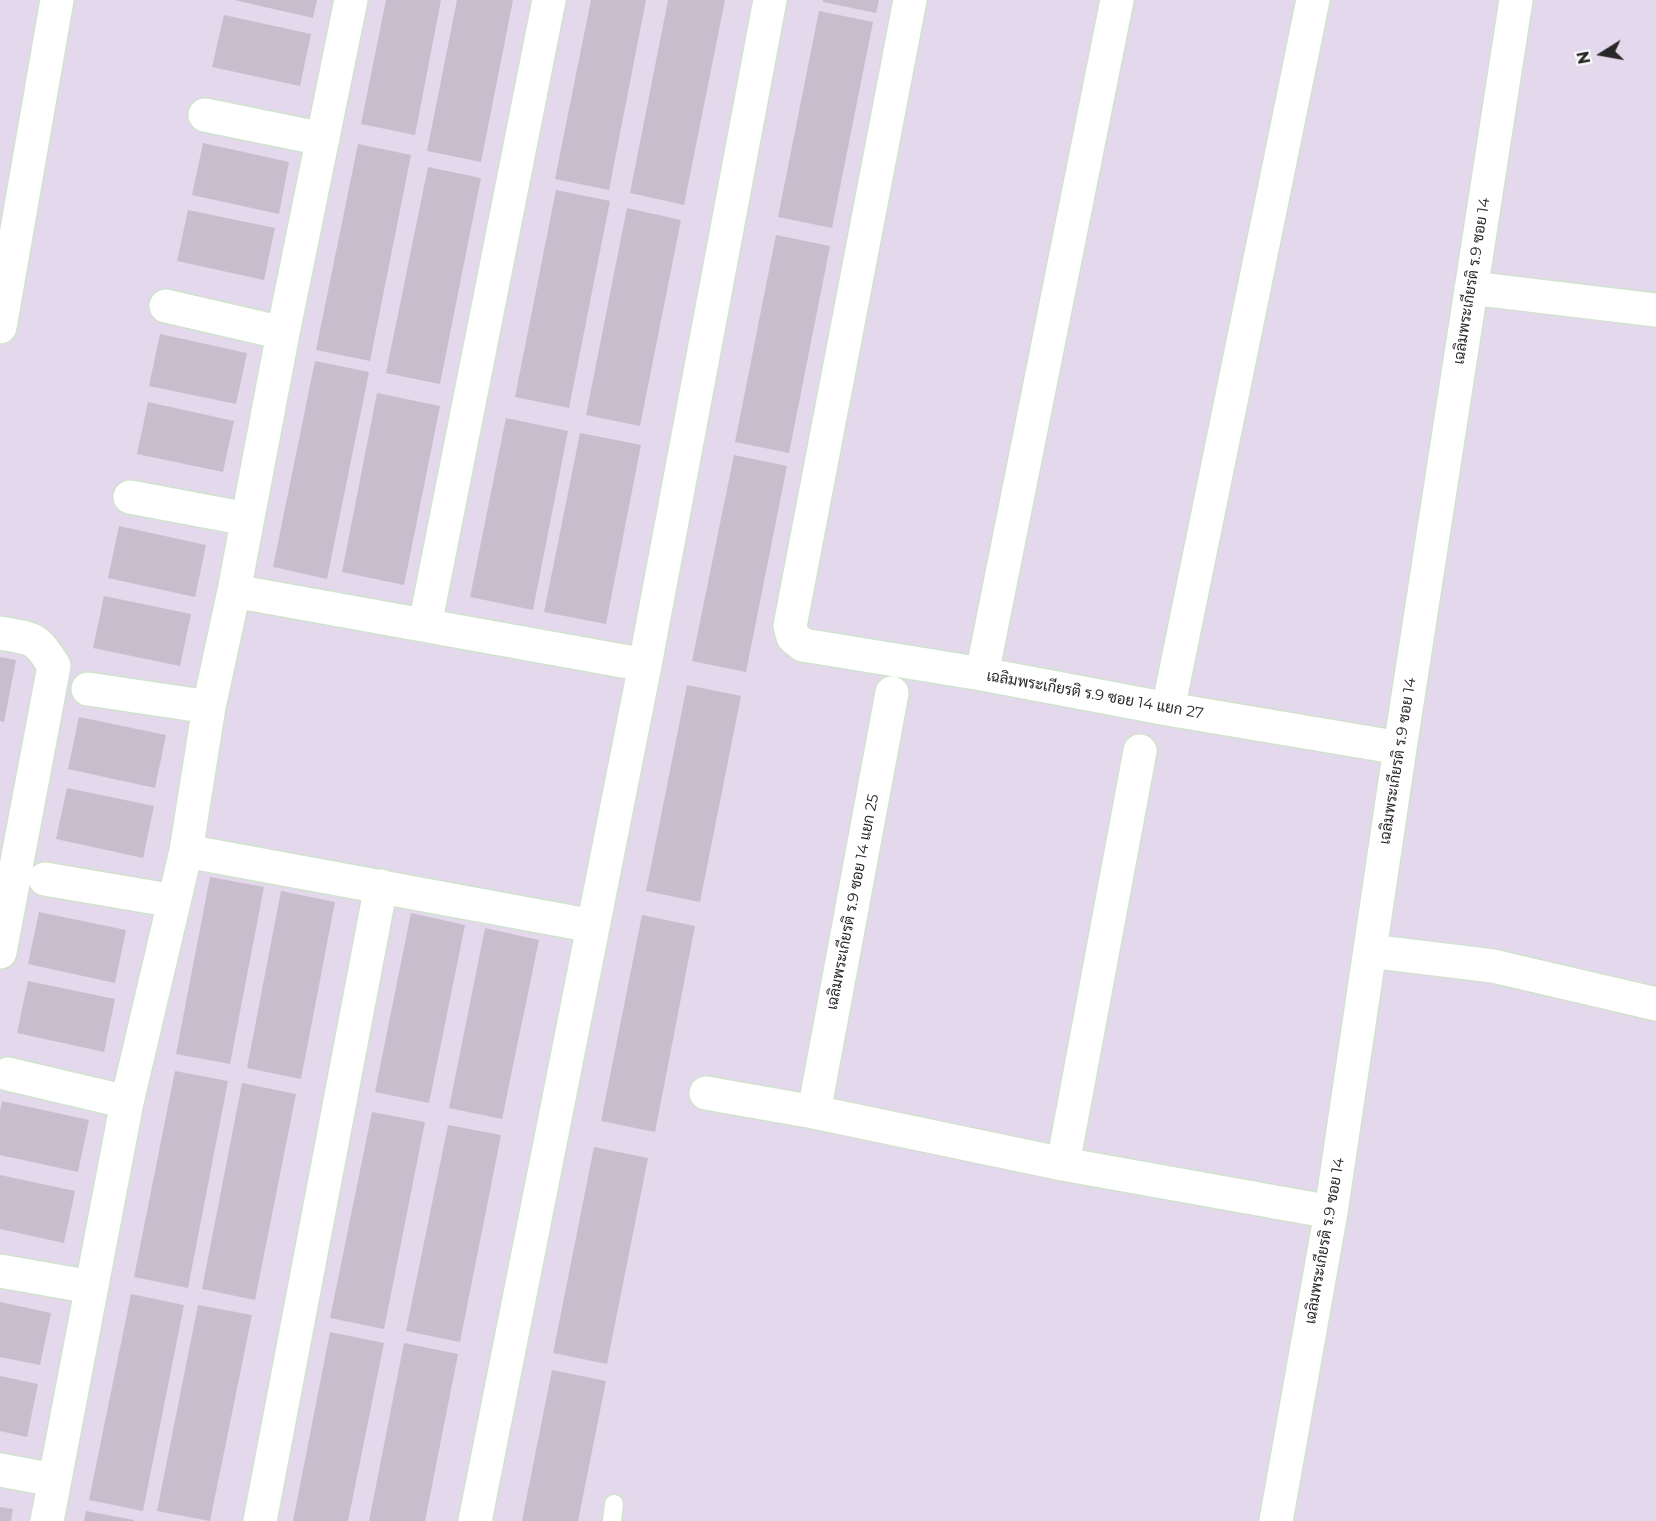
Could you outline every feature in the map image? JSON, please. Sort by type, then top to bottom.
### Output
[{"type":"street","points":[[0,327],[57,0]]},
{"type":"street","points":[[46,1521],[128,1102],[186,851],[209,707],[351,0]]},
{"type":"street","points":[[425,625],[549,0]]},
{"type":"street","points":[[475,1521],[645,665],[770,0]]},
{"type":"street","name":"เฉลิมพระเกียรติ ร.9 ซอย 14 แยก 27","points":[[910,0],[790,626],[793,637],[803,645],[982,674],[1168,709],[1400,748]]},
{"type":"street","points":[[982,674],[1117,0]]},
{"type":"street","points":[[1168,709],[1313,0]]},
{"type":"street","name":"เฉลิมพระเกียรติ ร.9 ซอย 14","points":[[1276,1521],[1331,1212],[1400,748],[1516,0]]},
{"type":"street","points":[[205,115],[323,139]]},
{"type":"street","points":[[1471,288],[1656,310]]},
{"type":"street","points":[[166,306],[283,333]]},
{"type":"street","points":[[130,497],[247,519]]},
{"type":"street","points":[[234,591],[645,665]]},
{"type":"street","points":[[0,633],[34,640],[45,651],[54,666],[0,952]]},
{"type":"street","points":[[88,689],[209,707]]},
{"type":"street","name":"เฉลิมพระเกียรติ ร.9 ซอย 14 แยก 25","points":[[814,1112],[892,693]]},
{"type":"street","points":[[1063,1164],[1140,751]]},
{"type":"street","points":[[186,851],[593,926]]},
{"type":"street","points":[[45,879],[174,901]]},
{"type":"street","points":[[260,1521],[381,886]]},
{"type":"street","points":[[1370,951],[1493,966],[1656,1004]]},
{"type":"street","points":[[8,1074],[128,1102]]},
{"type":"street","points":[[706,1093],[814,1112],[1063,1164],[1331,1212]]},
{"type":"street","points":[[0,1271],[91,1287]]},
{"type":"street","points":[[0,1470],[54,1480]]},
{"type":"building","points":[[234,0],[317,0],[313,18]]},
{"type":"building","points":[[386,0],[441,0],[415,135],[361,124]]},
{"type":"building","points":[[457,0],[513,0],[481,162],[427,151]]},
{"type":"building","points":[[591,0],[646,0],[609,190],[555,179]]},
{"type":"building","points":[[668,0],[725,0],[684,205],[630,193]]},
{"type":"building","points":[[823,0],[879,0],[876,13],[823,2]]},
{"type":"building","points":[[819,11],[873,22],[832,228],[778,217]]},
{"type":"building","points":[[224,15],[311,34],[300,86],[212,67]]},
{"type":"building","points":[[203,143],[289,162],[279,214],[192,195]]},
{"type":"building","points":[[358,144],[411,155],[370,361],[316,350]]},
{"type":"building","points":[[428,167],[481,178],[440,384],[386,373]]},
{"type":"building","points":[[556,190],[610,201],[569,408],[515,397]]},
{"type":"building","points":[[627,208],[681,220],[640,426],[586,415]]},
{"type":"building","points":[[188,210],[275,228],[264,280],[177,261]]},
{"type":"building","points":[[776,235],[830,246],[789,453],[735,442]]},
{"type":"building","points":[[160,334],[247,353],[236,404],[149,386]]},
{"type":"building","points":[[315,361],[369,372],[327,579],[273,567]]},
{"type":"building","points":[[377,393],[440,406],[404,585],[342,572]]},
{"type":"building","points":[[148,402],[234,421],[223,472],[137,454]]},
{"type":"building","points":[[506,418],[568,431],[533,610],[470,597]]},
{"type":"building","points":[[580,433],[641,445],[606,624],[544,612]]},
{"type":"building","points":[[734,455],[787,466],[746,672],[692,661]]},
{"type":"building","points":[[119,526],[206,545],[195,597],[108,578]]},
{"type":"building","points":[[104,596],[191,614],[180,666],[93,648]]},
{"type":"building","points":[[0,657],[16,660],[4,722],[0,721]]},
{"type":"building","points":[[687,685],[741,696],[700,902],[646,891]]},
{"type":"building","points":[[79,717],[166,735],[155,788],[68,769]]},
{"type":"building","points":[[67,788],[154,806],[143,858],[56,839]]},
{"type":"building","points":[[210,877],[264,887],[230,1064],[176,1054]]},
{"type":"building","points":[[281,891],[335,902],[301,1079],[247,1068]]},
{"type":"building","points":[[39,912],[126,930],[115,983],[28,964]]},
{"type":"building","points":[[411,913],[465,925],[429,1103],[375,1092]]},
{"type":"building","points":[[642,915],[695,926],[655,1132],[601,1121]]},
{"type":"building","points":[[485,928],[539,940],[502,1119],[449,1108]]},
{"type":"building","points":[[28,981],[115,999],[104,1052],[17,1033]]},
{"type":"building","points":[[175,1071],[228,1081],[188,1288],[134,1277]]},
{"type":"building","points":[[242,1083],[296,1094],[255,1300],[202,1289]]},
{"type":"building","points":[[2,1101],[89,1120],[78,1172],[0,1155]]},
{"type":"building","points":[[372,1112],[425,1122],[384,1329],[330,1318]]},
{"type":"building","points":[[448,1125],[501,1135],[460,1342],[406,1331]]},
{"type":"building","points":[[594,1147],[648,1158],[607,1364],[553,1353]]},
{"type":"building","points":[[0,1175],[75,1191],[64,1243],[0,1229]]},
{"type":"building","points":[[131,1294],[184,1305],[143,1511],[89,1500]]},
{"type":"building","points":[[0,1302],[51,1313],[40,1365],[0,1357]]},
{"type":"building","points":[[198,1305],[252,1315],[210,1521],[157,1511]]},
{"type":"building","points":[[330,1332],[384,1343],[348,1521],[293,1521]]},
{"type":"building","points":[[404,1343],[458,1354],[425,1521],[369,1521]]},
{"type":"building","points":[[552,1370],[606,1381],[578,1521],[522,1521]]},
{"type":"building","points":[[0,1376],[38,1384],[27,1437],[0,1431]]},
{"type":"building","points":[[0,1507],[13,1509],[11,1521],[0,1521]]},
{"type":"building","points":[[86,1511],[134,1520],[134,1521],[84,1521]]}]
